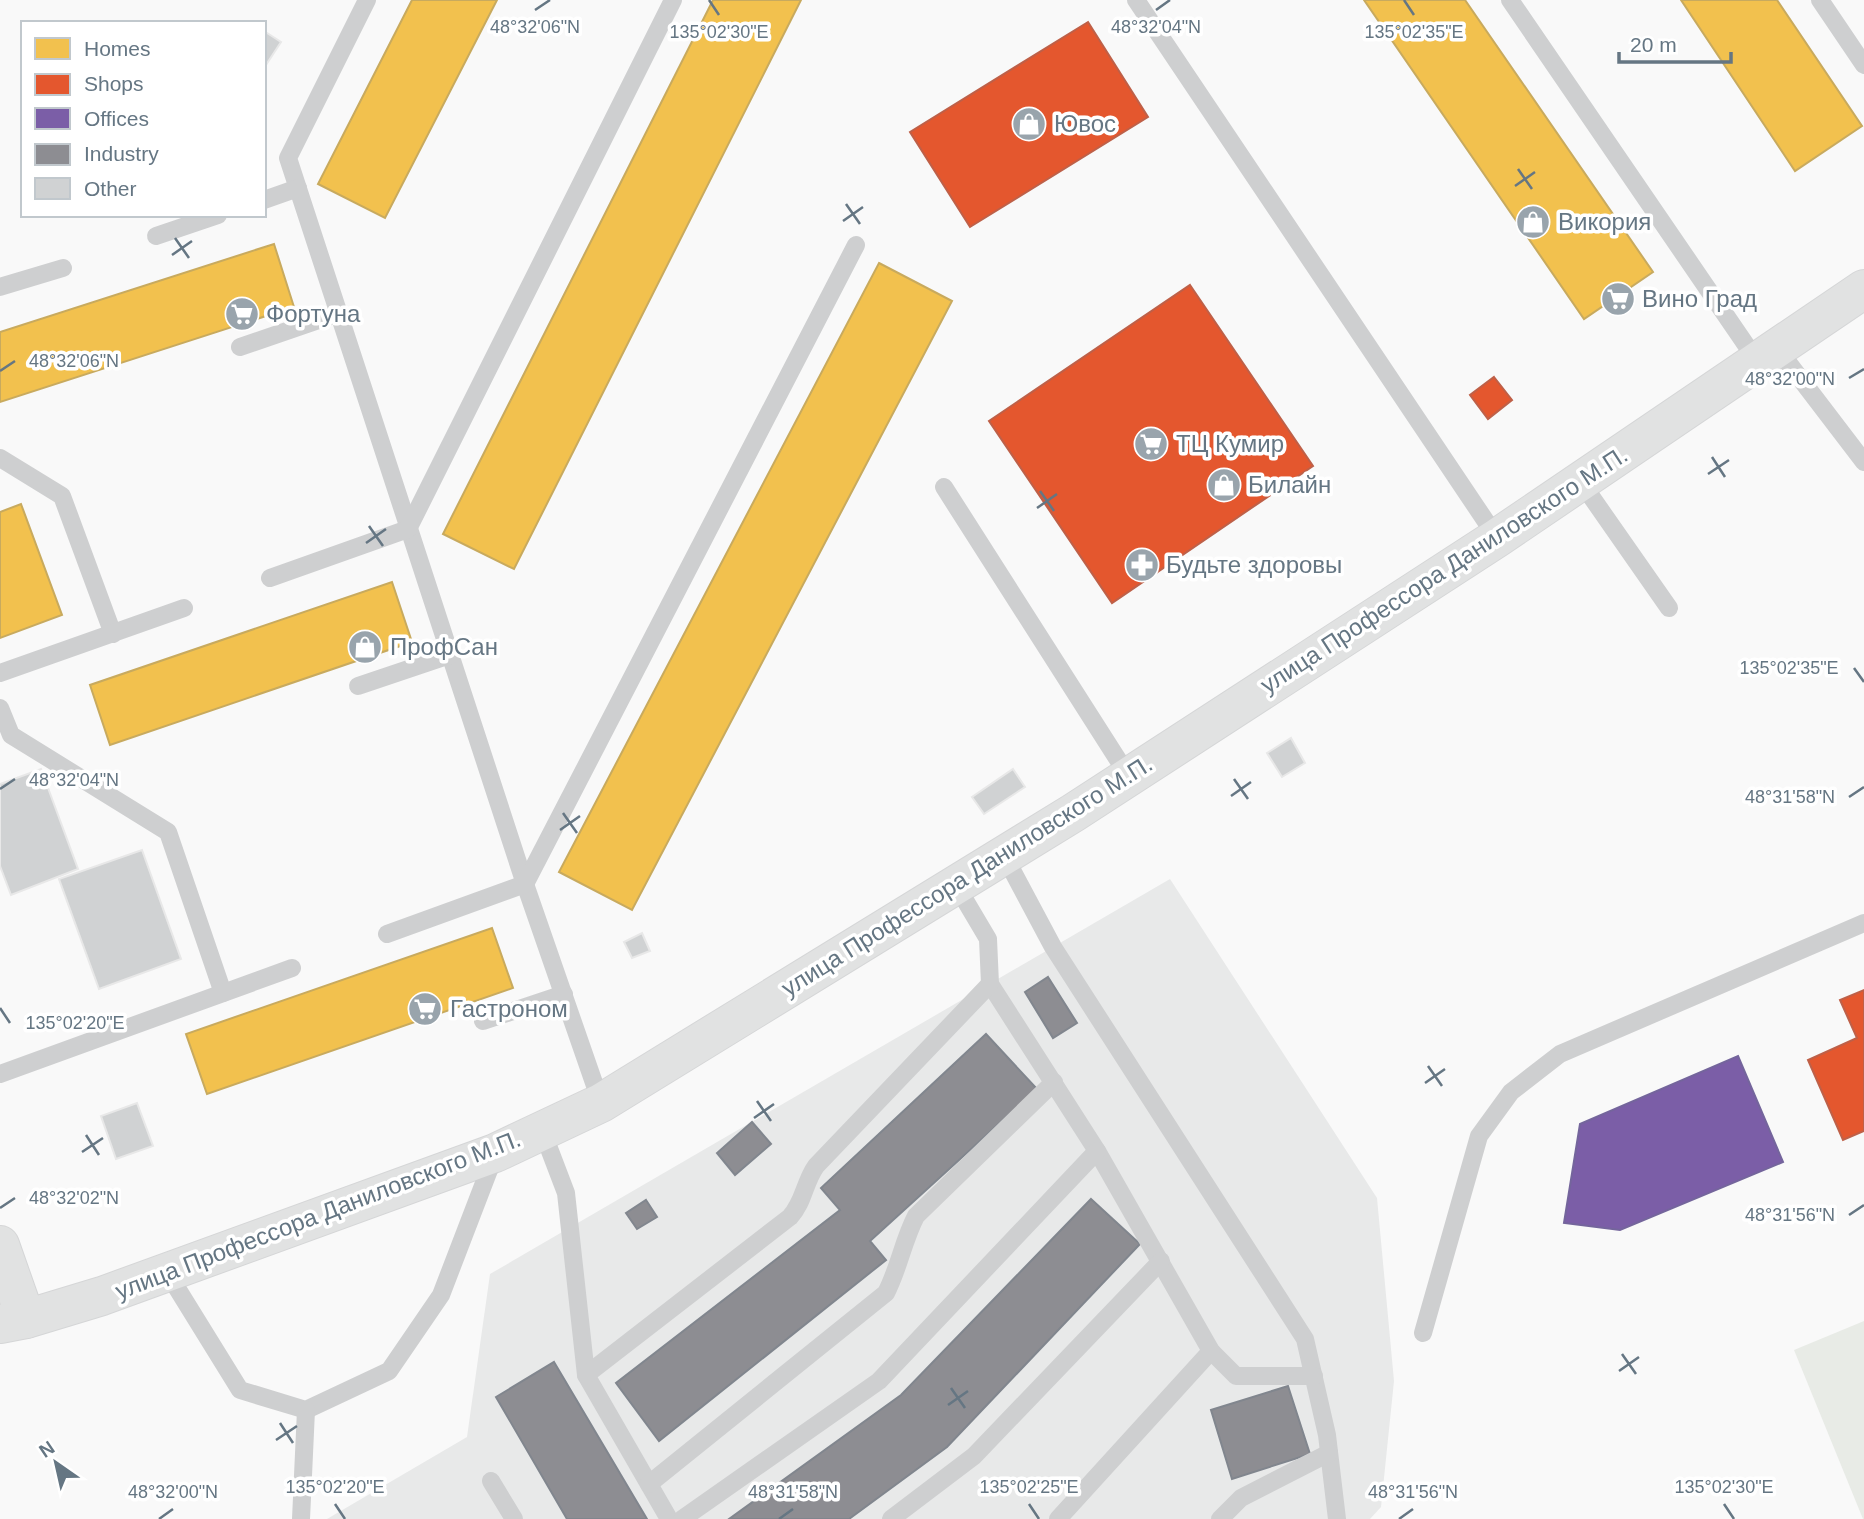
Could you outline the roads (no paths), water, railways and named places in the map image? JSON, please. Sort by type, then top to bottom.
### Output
[{"type":"main road","name":"улица Профессора Даниловского М.П.","points":[[13,1322],[102,1296],[495,1153],[601,1103],[1129,777],[1497,538],[1864,289]]},
{"type":"main road","points":[[0,1245],[13,1322]]},
{"type":"lane","points":[[368,0],[288,158],[525,884],[601,1103]]},
{"type":"lane","points":[[270,578],[408,529],[673,0]]},
{"type":"lane","points":[[1157,0],[1141,7],[1497,538]]},
{"type":"lane","points":[[1510,0],[1767,355],[1864,462]]},
{"type":"lane","points":[[1820,0],[1864,65]]},
{"type":"lane","points":[[266,199],[298,188]]},
{"type":"lane","points":[[156,236],[212,217]]},
{"type":"lane","points":[[387,934],[525,884],[856,245]]},
{"type":"lane","points":[[0,287],[63,268]]},
{"type":"lane","points":[[240,347],[339,313]]},
{"type":"lane","points":[[0,458],[62,496],[113,634]]},
{"type":"lane","points":[[1581,482],[1670,608]]},
{"type":"lane","points":[[944,487],[1129,777]]},
{"type":"lane","points":[[0,673],[184,608]]},
{"type":"lane","points":[[358,686],[450,655]]},
{"type":"lane","points":[[0,708],[11,735],[168,832],[223,993]]},
{"type":"lane","points":[[1004,855],[1053,947],[1305,1339],[1329,1453],[1337,1519]]},
{"type":"lane","points":[[957,885],[988,939],[990,984],[1097,1151],[1211,1351],[1236,1376],[1314,1376]]},
{"type":"lane","points":[[1423,1333],[1479,1136],[1511,1093],[1560,1054],[1864,923]]},
{"type":"lane","points":[[0,1074],[292,968]]},
{"type":"lane","points":[[586,1375],[790,1217],[800,1206],[807,1178],[816,1166],[990,984]]},
{"type":"lane","points":[[482,1021],[564,994]]},
{"type":"lane","points":[[649,1484],[886,1293],[895,1276],[908,1231],[916,1216],[1054,1083]]},
{"type":"lane","points":[[542,1130],[566,1194],[586,1375],[669,1519]]},
{"type":"lane","points":[[682,1519],[879,1381],[1097,1151]]},
{"type":"lane","points":[[167,1272],[240,1390],[306,1410],[389,1371],[441,1295],[495,1153]]},
{"type":"lane","points":[[891,1519],[974,1456],[1161,1261]]},
{"type":"lane","points":[[1058,1519],[1211,1351]]},
{"type":"lane","points":[[301,1519],[306,1410]]},
{"type":"lane","points":[[1220,1519],[1241,1498],[1329,1453]]},
{"type":"lane","points":[[491,1481],[514,1519]]},
{"type":"place","name":"Ювос","points":[[1029,124]]},
{"type":"place","name":"Викория","points":[[1533,222]]},
{"type":"place","name":"Вино Град","points":[[1618,299]]},
{"type":"place","name":"Фортуна","points":[[242,314]]},
{"type":"place","name":"ТЦ Кумир","points":[[1151,444]]},
{"type":"place","name":"Билайн","points":[[1224,485]]},
{"type":"place","name":"Будьте здоровы","points":[[1142,565]]},
{"type":"place","name":"ПрофСан","points":[[365,647]]},
{"type":"place","name":"Гастроном","points":[[425,1009]]}]
